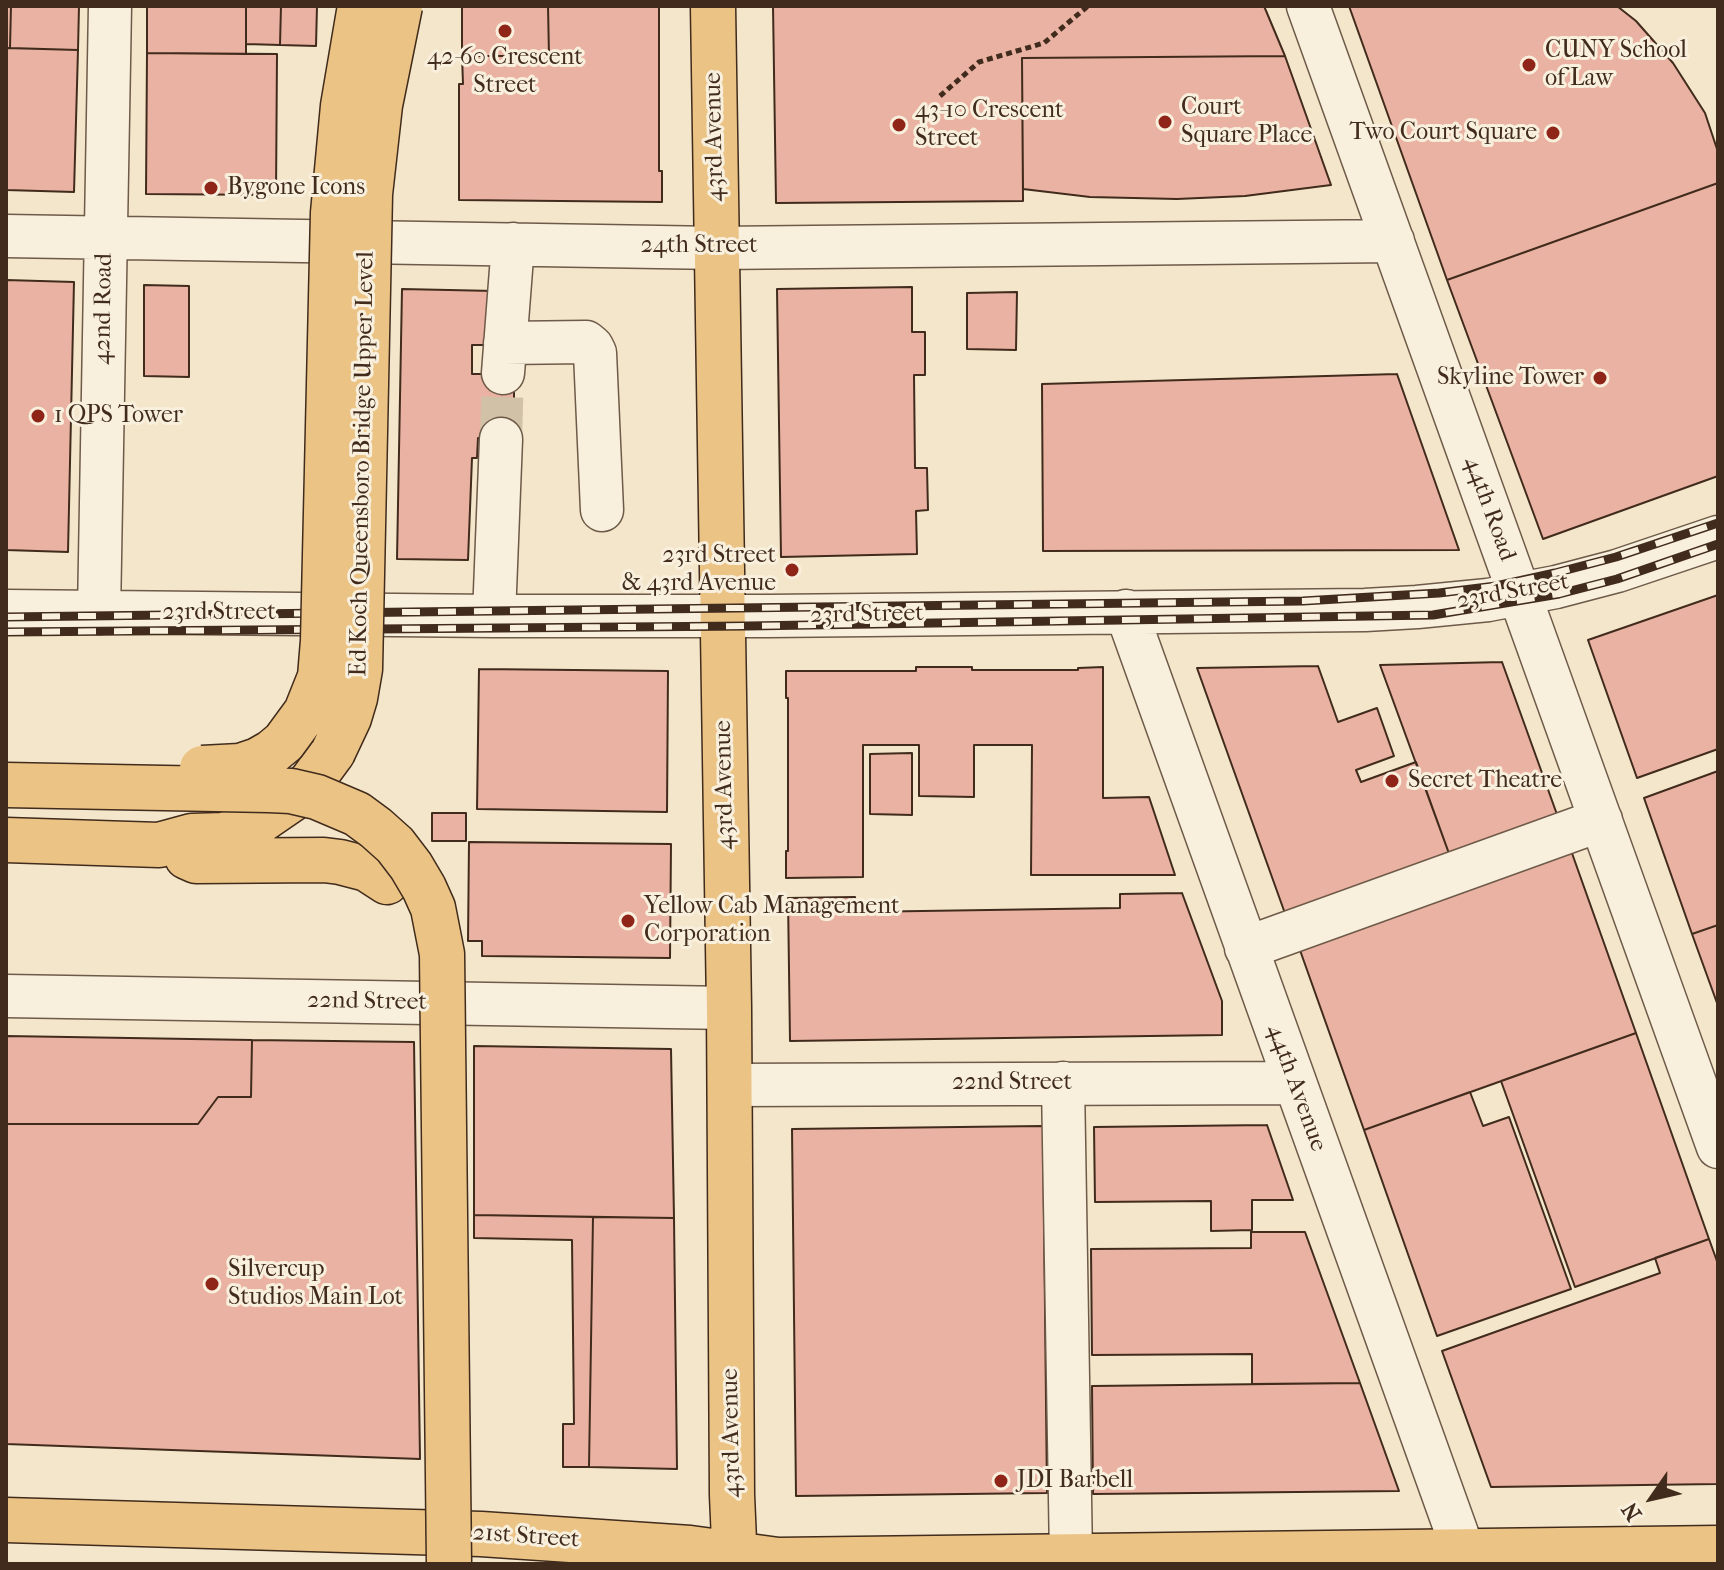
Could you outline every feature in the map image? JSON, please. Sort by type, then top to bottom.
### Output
[{"type":"main road","name":"Ed Koch Queensboro Bridge Upper Level","points":[[6,766],[240,766],[258,760],[284,742],[306,712],[315,693],[320,677],[323,641],[334,200],[343,106],[360,6]]},
{"type":"main road","name":"Ed Koch Queensboro Bridge Upper Level","points":[[6,840],[159,845],[192,836],[234,832],[276,811],[311,782],[323,768],[341,736],[355,698],[360,669],[370,194],[380,105],[400,6]]},
{"type":"main road","name":"43rd Avenue","points":[[713,6],[735,1559]]},
{"type":"main road","points":[[6,785],[269,790],[317,797],[357,814],[376,828],[395,845],[424,888],[433,908],[442,954],[439,1548]]},
{"type":"main road","points":[[159,845],[196,861],[340,862],[367,869],[387,882],[410,919],[422,964],[439,1548]]},
{"type":"main road","name":"21st Street","points":[[6,1520],[439,1548],[690,1548],[735,1559],[778,1560],[1466,1557],[1718,1548]]},
{"type":"street","name":"42nd Road","points":[[99,613],[110,6]]},
{"type":"street","name":"44th Road","points":[[1308,6],[1718,1147]]},
{"type":"street","name":"24th Street","points":[[6,236],[717,248],[1393,241]]},
{"type":"street","points":[[513,244],[504,358],[586,342],[592,347],[595,353],[602,510]]},
{"type":"street","points":[[494,616],[501,439]]},
{"type":"street","name":"23rd Street","points":[[6,611],[722,616],[1365,610],[1431,606],[1556,587],[1617,571],[1718,537]]},
{"type":"street","name":"44th Avenue","points":[[1126,611],[1466,1557]]},
{"type":"street","points":[[1246,948],[1601,820]]},
{"type":"street","name":"22nd Street","points":[[6,996],[729,1008]]},
{"type":"street","points":[[1063,1083],[1071,1557]]},
{"type":"street","name":"22nd Street","points":[[729,1085],[1294,1083]]},
{"type":"path","points":[[940,96],[979,62],[1044,43],[1088,6]]},
{"type":"building","points":[[6,6],[11,6],[10,48],[6,48]]},
{"type":"building","points":[[11,6],[79,6],[78,50],[10,48]]},
{"type":"building","points":[[147,6],[246,6],[246,54],[147,53]]},
{"type":"building","points":[[246,6],[281,6],[280,45],[246,44]]},
{"type":"building","points":[[281,6],[317,6],[316,46],[280,45]]},
{"type":"building","name":"42-60 Crescent Street","points":[[462,6],[548,6],[549,56],[462,56]]},
{"type":"building","points":[[548,6],[659,6],[659,171],[662,171],[662,202],[459,200],[459,84],[463,84],[462,56],[549,56]]},
{"type":"building","name":"43-10 Crescent Street","points":[[773,6],[1264,6],[1285,56],[1022,58],[1023,201],[776,203]]},
{"type":"building","name":"Two Court Square","points":[[1349,6],[1617,6],[1636,21],[1673,63],[1705,113],[1718,152],[1718,183],[1447,280]]},
{"type":"building","points":[[6,48],[78,50],[74,192],[6,190]]},
{"type":"building","points":[[147,53],[277,54],[276,195],[146,194]]},
{"type":"building","name":"Court Square Place","points":[[1285,56],[1331,185],[1245,196],[1177,199],[1090,197],[1023,189],[1022,58]]},
{"type":"building","name":"Skyline Tower","points":[[1718,183],[1718,476],[1543,539],[1447,280]]},
{"type":"building","name":"1 QPS Tower","points":[[6,280],[74,282],[68,552],[6,550]]},
{"type":"building","points":[[144,285],[189,286],[189,377],[144,376]]},
{"type":"building","points":[[912,287],[912,332],[925,332],[925,375],[914,375],[915,468],[927,468],[928,510],[916,511],[917,554],[781,557],[777,289]]},
{"type":"building","points":[[402,289],[495,291],[494,345],[472,345],[472,374],[514,374],[514,439],[478,438],[477,458],[472,458],[468,560],[397,559]]},
{"type":"building","points":[[1017,292],[1016,350],[967,349],[967,293]]},
{"type":"building","points":[[1397,374],[1459,550],[1043,551],[1042,384]]},
{"type":"building","points":[[1718,595],[1718,749],[1637,778],[1588,640]]},
{"type":"building","points":[[1502,662],[1559,820],[1451,859],[1380,665]]},
{"type":"building","points":[[1318,666],[1338,722],[1377,708],[1394,756],[1356,770],[1361,782],[1416,762],[1451,859],[1287,919],[1197,668]]},
{"type":"building","points":[[916,667],[1078,670],[1103,667],[1103,798],[1149,797],[1175,875],[1031,875],[1032,745],[974,745],[974,797],[919,796],[919,745],[863,745],[863,877],[786,878],[786,671],[916,671]]},
{"type":"building","points":[[479,669],[668,671],[667,812],[477,809]]},
{"type":"building","points":[[912,753],[912,815],[870,814],[870,754]]},
{"type":"building","points":[[1718,771],[1718,925],[1692,934],[1644,798]]},
{"type":"building","points":[[432,813],[466,813],[466,841],[432,841]]},
{"type":"building","points":[[469,842],[671,844],[670,958],[482,956],[482,941],[468,941]]},
{"type":"building","points":[[1568,842],[1636,1033],[1364,1130],[1296,939]]},
{"type":"building","points":[[1182,893],[1222,1001],[1222,1035],[790,1041],[788,898],[855,897],[856,912],[1120,908],[1120,894]]},
{"type":"building","points":[[1718,925],[1718,1003],[1717,1003],[1692,934]]},
{"type":"building","points":[[1636,1033],[1709,1239],[1575,1287],[1501,1081]]},
{"type":"building","points":[[6,1036],[252,1040],[251,1097],[218,1097],[198,1124],[6,1124]]},
{"type":"building","name":"Silvercup Studios Main Lot","points":[[252,1040],[414,1042],[420,1459],[6,1444],[6,1124],[198,1124],[218,1097],[251,1097]]},
{"type":"building","points":[[474,1046],[671,1049],[674,1218],[474,1215]]},
{"type":"building","points":[[1470,1092],[1483,1126],[1509,1117],[1571,1289],[1437,1336],[1364,1130]]},
{"type":"building","points":[[1267,1125],[1293,1200],[1252,1200],[1252,1230],[1211,1231],[1211,1201],[1095,1202],[1094,1127]]},
{"type":"building","points":[[1043,1126],[1047,1493],[796,1496],[792,1129]]},
{"type":"building","points":[[474,1215],[593,1217],[589,1467],[563,1467],[563,1424],[574,1424],[572,1240],[474,1238]]},
{"type":"building","points":[[593,1217],[674,1218],[677,1469],[589,1467]]},
{"type":"building","points":[[1251,1232],[1305,1232],[1360,1383],[1252,1384],[1252,1354],[1092,1355],[1091,1249],[1251,1248]]},
{"type":"building","points":[[1709,1239],[1718,1264],[1718,1484],[1491,1487],[1442,1351],[1660,1273],[1655,1258]]},
{"type":"building","points":[[1360,1383],[1399,1491],[1093,1494],[1092,1386]]},
{"type":"tunnel","points":[[501,439],[503,373]]},
{"type":"railway","points":[[6,617],[1303,601],[1439,593],[1496,586],[1616,557],[1718,523]]},
{"type":"railway","points":[[6,632],[748,626],[1433,615],[1559,594],[1617,579],[1718,544]]},
{"type":"place","name":"42-60 Crescent Street","points":[[505,31]]},
{"type":"place","name":"CUNY School of Law","points":[[1529,65]]},
{"type":"place","name":"Court Square Place","points":[[1165,122]]},
{"type":"place","name":"43-10 Crescent Street","points":[[899,125]]},
{"type":"place","name":"Two Court Square","points":[[1553,133]]},
{"type":"place","name":"Bygone Icons","points":[[211,188]]},
{"type":"place","name":"Skyline Tower","points":[[1600,378]]},
{"type":"place","name":"1 QPS Tower","points":[[38,416]]},
{"type":"place","name":"23rd Street & 43rd Avenue","points":[[792,570]]},
{"type":"place","name":"Secret Theatre","points":[[1392,781]]},
{"type":"place","name":"Yellow Cab Management Corporation","points":[[628,921]]},
{"type":"place","name":"Silvercup Studios Main Lot","points":[[212,1284]]},
{"type":"place","name":"JDI Barbell","points":[[1001,1481]]}]
